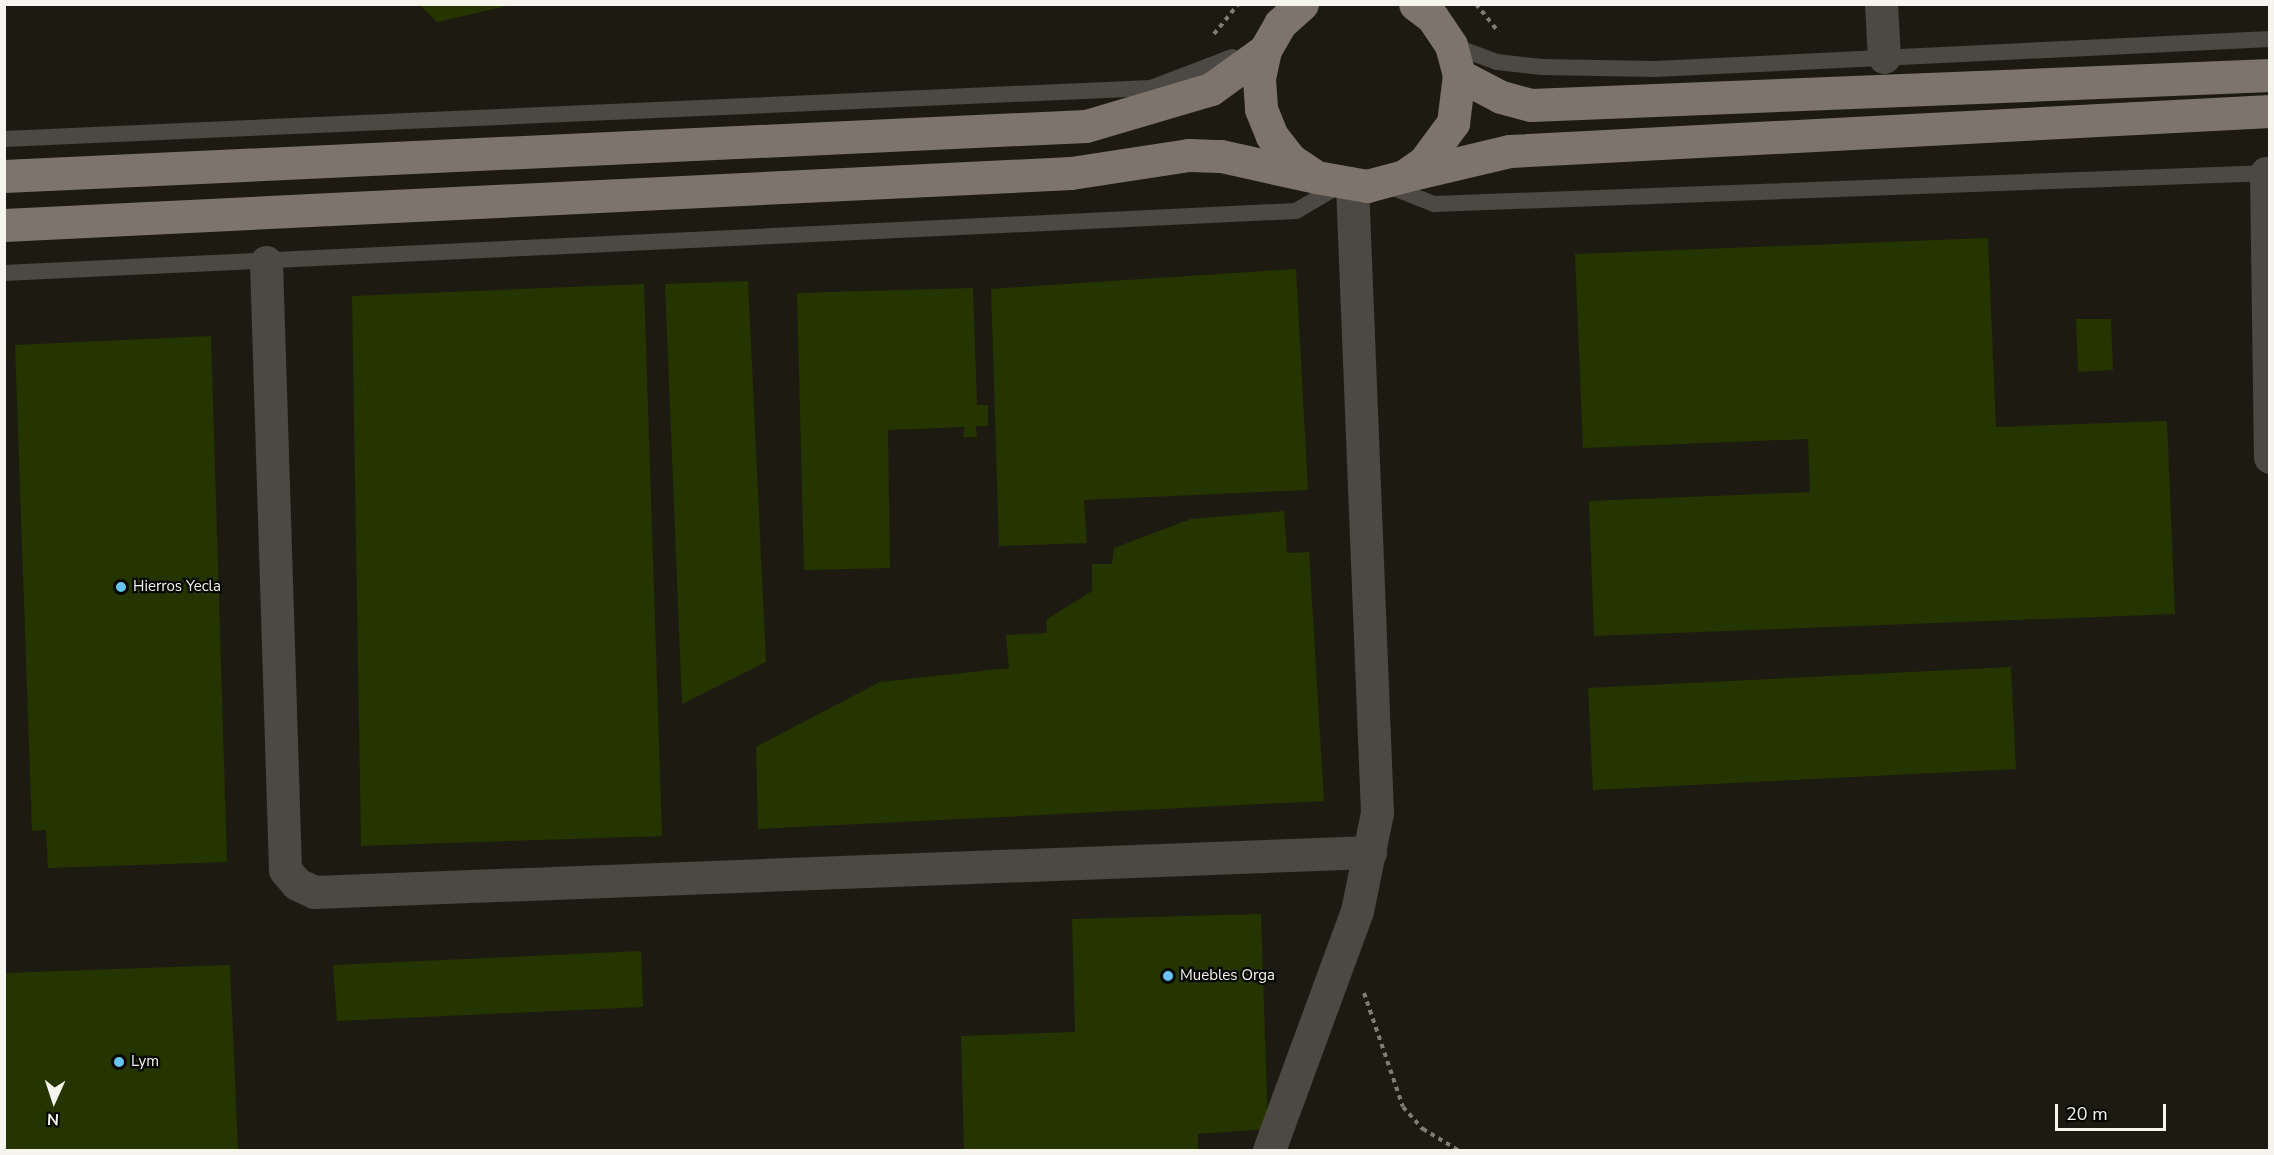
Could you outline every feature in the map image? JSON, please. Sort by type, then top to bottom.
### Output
[{"type":"main road","points":[[1414,4],[1432,17],[1455,60],[1501,98],[1531,105],[2270,75]]},
{"type":"main road","points":[[1282,26],[1260,99],[1272,136],[1291,160],[1359,181],[1441,144],[1457,107],[1455,60]]},
{"type":"main road","points":[[4,176],[1086,126],[1211,89],[1282,26]]},
{"type":"main road","points":[[4,225],[1071,173],[1189,155],[1221,156],[1359,181],[1510,151],[2270,111]]},
{"type":"street","points":[[1881,4],[1884,57]]},
{"type":"street","points":[[2268,173],[2270,458]]},
{"type":"street","points":[[1269,1150],[1345,943],[1370,852],[1377,813],[1359,181]]},
{"type":"street","points":[[266,262],[285,870],[297,884],[314,892],[1370,852]]},
{"type":"lane","points":[[4,139],[1151,88],[1216,65],[1282,26]]},
{"type":"lane","points":[[1455,60],[1542,67],[1655,69],[2270,39]]},
{"type":"lane","points":[[4,273],[1296,211],[1359,181],[1434,204],[2268,173]]},
{"type":"path","points":[[1345,943],[1403,1107],[1423,1129],[1458,1150]]},
{"type":"building","points":[[419,4],[511,4],[511,5],[437,22]]},
{"type":"building","points":[[1988,238],[1996,427],[2167,421],[2175,614],[1594,636],[1589,501],[1810,492],[1808,439],[1583,448],[1575,254]]},
{"type":"building","points":[[1296,269],[1308,490],[1084,500],[1087,543],[999,546],[991,289]]},
{"type":"building","points":[[748,281],[766,662],[682,704],[665,284]]},
{"type":"building","points":[[644,284],[662,836],[361,846],[352,296]]},
{"type":"building","points":[[973,288],[977,405],[988,405],[988,426],[976,426],[977,437],[963,437],[965,427],[888,430],[890,568],[804,570],[797,293]]},
{"type":"building","points":[[2076,319],[2111,319],[2113,370],[2078,372]]},
{"type":"building","name":"Hierros Yecla","points":[[211,336],[227,862],[48,868],[46,830],[32,831],[15,345]]},
{"type":"building","points":[[1284,511],[1287,553],[1309,552],[1324,801],[758,829],[756,747],[880,682],[1009,668],[1006,635],[1047,633],[1046,620],[1092,591],[1092,564],[1112,564],[1114,548],[1191,519]]},
{"type":"building","points":[[2011,667],[2016,769],[1593,790],[1588,688]]},
{"type":"building","name":"Muebles Orga","points":[[1261,914],[1268,1129],[1198,1134],[1198,1150],[964,1150],[961,1036],[1075,1032],[1072,919]]},
{"type":"building","points":[[641,951],[643,1007],[337,1021],[333,965]]},
{"type":"building","name":"Lym","points":[[230,965],[238,1150],[4,1150],[4,973]]},
{"type":"place","name":"Hierros Yecla","points":[[121,587]]},
{"type":"place","name":"Muebles Orga","points":[[1168,976]]},
{"type":"place","name":"Lym","points":[[119,1062]]}]
